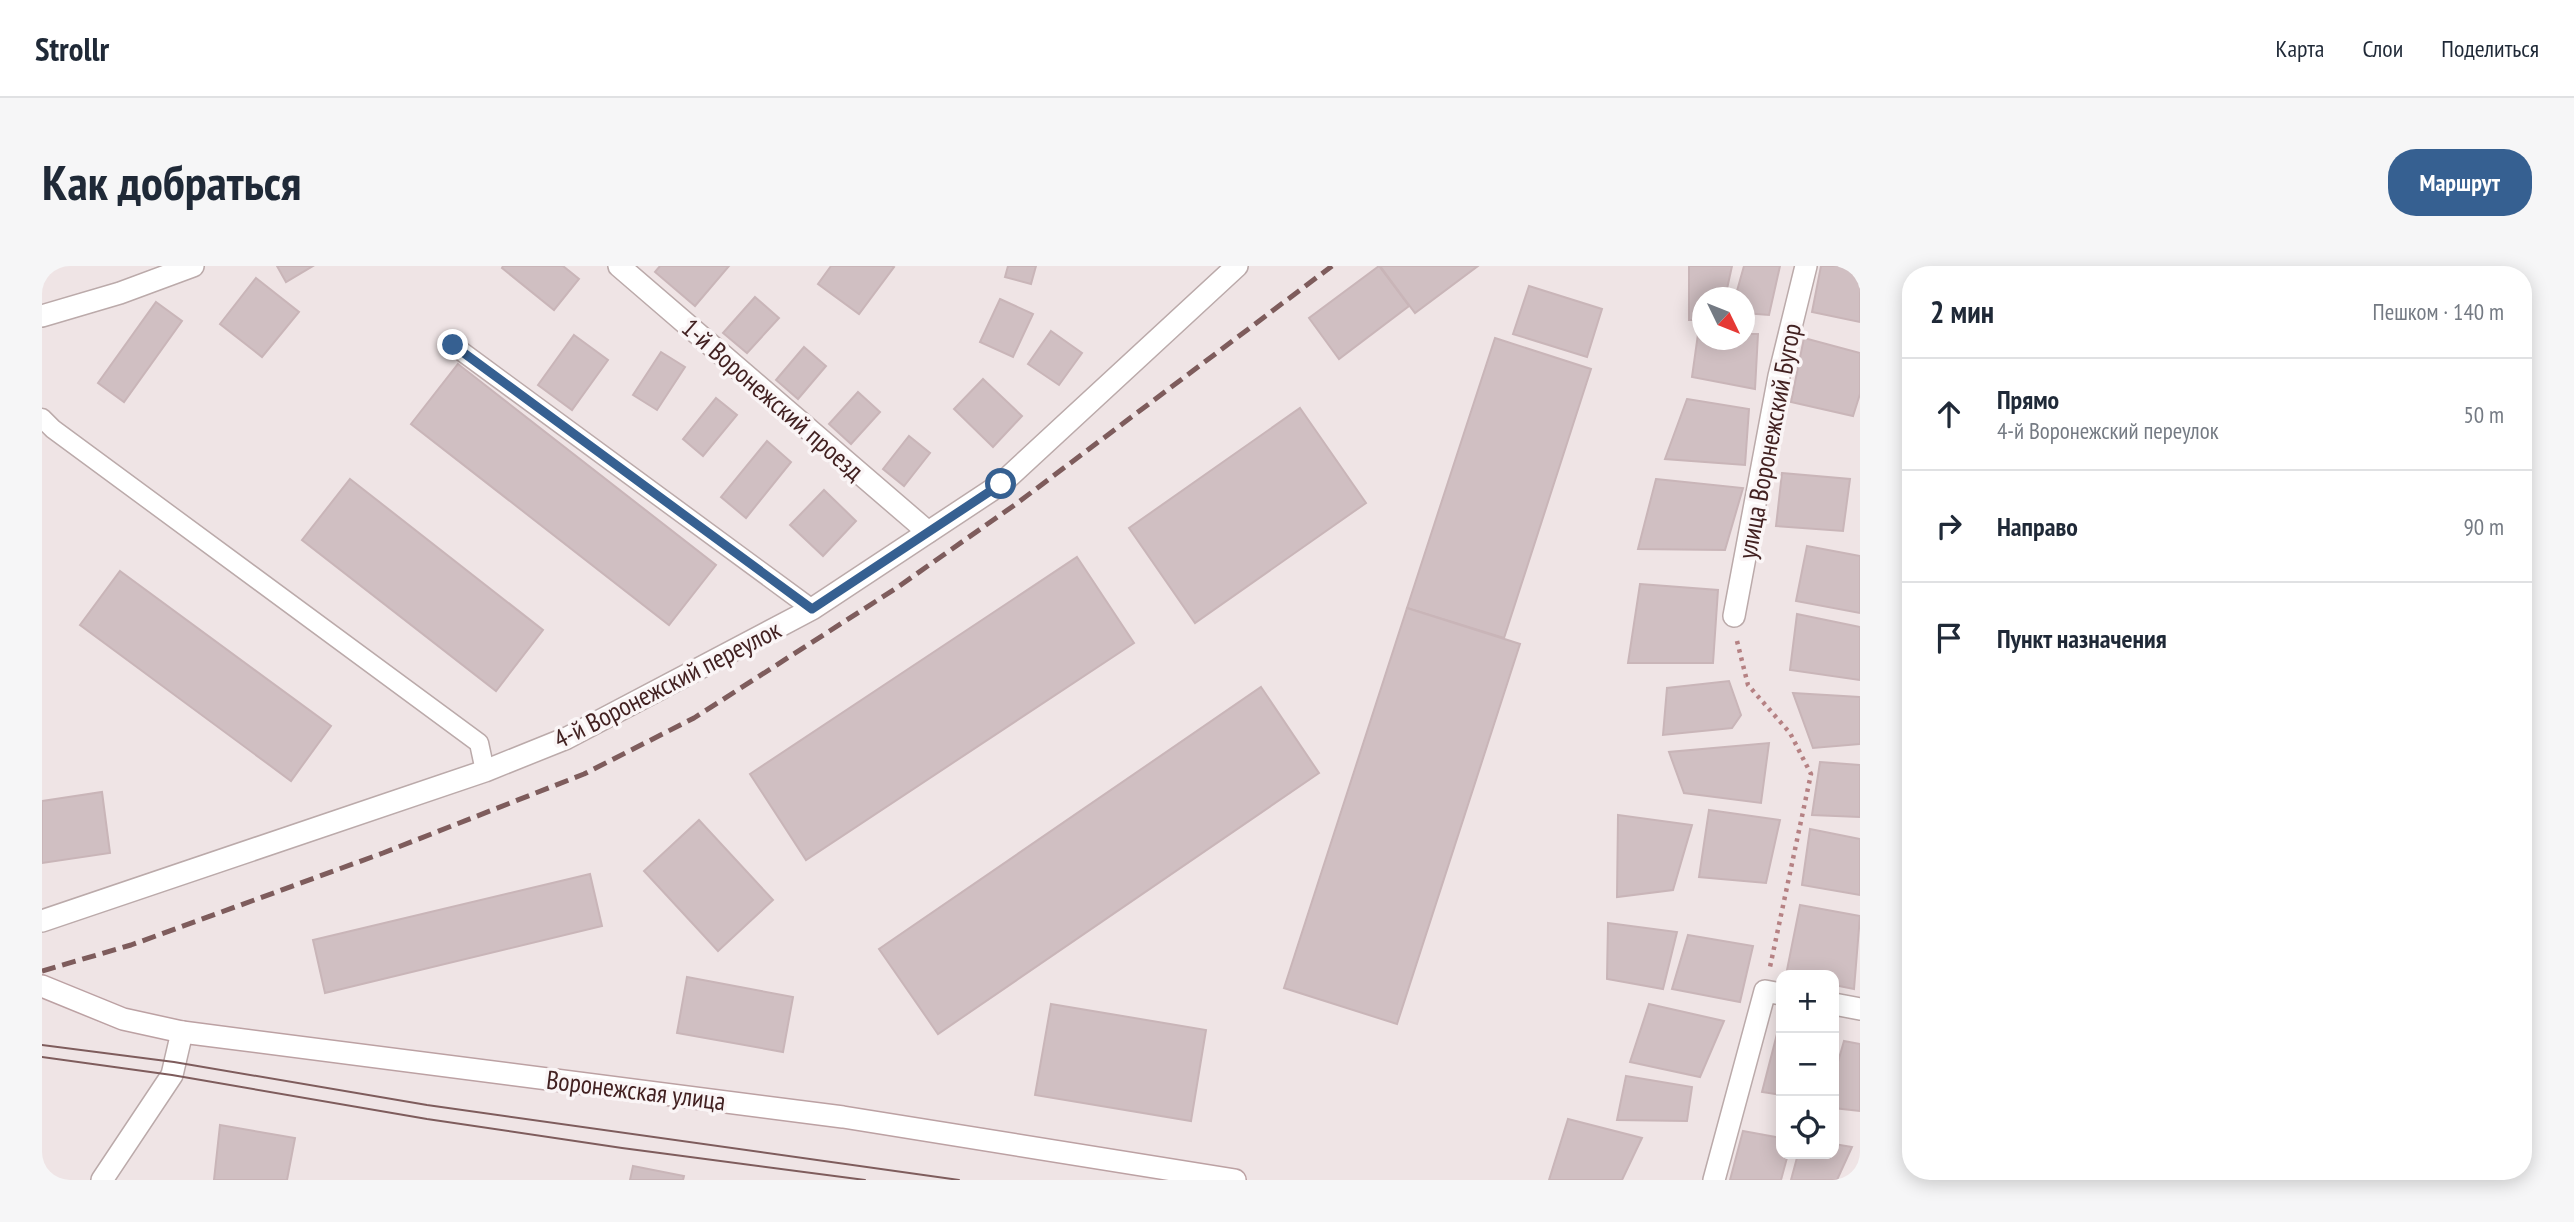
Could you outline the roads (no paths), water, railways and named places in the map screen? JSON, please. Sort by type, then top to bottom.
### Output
[{"type":"street","points":[[42,316],[120,293],[193,266]]},
{"type":"street","name":"1-й Воронежский проезд","points":[[619,266],[928,532]]},
{"type":"street","name":"4-й Воронежский переулок","points":[[42,921],[485,771],[567,738],[812,609],[1001,484],[1237,266]]},
{"type":"street","name":"улица Воронежский Бугор","points":[[1734,616],[1779,376],[1806,266]]},
{"type":"street","name":"Воронежская улица","points":[[42,986],[123,1018],[181,1032],[843,1117],[1235,1180]]},
{"type":"street","points":[[1714,1180],[1773,993]]},
{"type":"street","points":[[1839,1005],[1860,1009]]},
{"type":"street","points":[[102,1180],[172,1075],[181,1032]]},
{"type":"lane","points":[[453,345],[812,609]]},
{"type":"lane","points":[[42,418],[53,429],[479,743],[485,771]]},
{"type":"tram line","points":[[42,1045],[174,1062],[427,1105],[959,1180]]},
{"type":"tram line","points":[[42,1057],[172,1075],[427,1119],[865,1180]]},
{"type":"railway","points":[[42,971],[131,945],[383,853],[584,774],[694,718],[895,589],[1016,504],[1332,266]]}]
